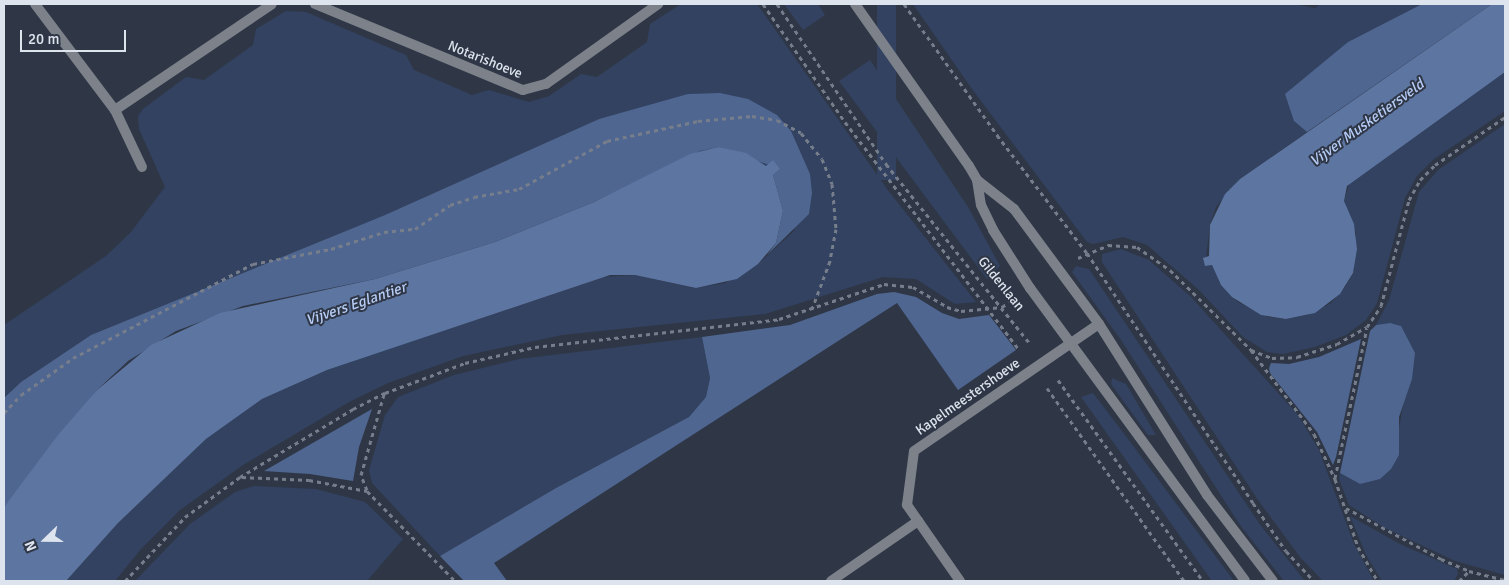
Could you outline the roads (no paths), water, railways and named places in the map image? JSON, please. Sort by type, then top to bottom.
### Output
[{"type":"street","points":[[35,4],[115,110],[142,167]]},
{"type":"street","points":[[115,110],[272,4]]},
{"type":"street","name":"Notarishoeve","points":[[315,4],[512,88],[523,90],[546,84],[658,4]]},
{"type":"street","name":"Gildenlaan","points":[[855,4],[977,180],[1014,209],[1099,324],[1207,495],[1273,581]]},
{"type":"street","name":"Gildenlaan","points":[[977,180],[981,205],[993,230],[1069,344],[1245,581]]},
{"type":"street","name":"Kapelmeestershoeve","points":[[960,581],[907,505],[914,451],[1099,324]]},
{"type":"street","points":[[831,581],[918,521]]},
{"type":"water","name":"Vijver Musketiersveld","points":[[1492,4],[1505,4],[1505,72],[1347,186],[1344,201],[1354,224],[1357,249],[1353,273],[1340,294],[1315,313],[1286,319],[1261,315],[1232,297],[1221,285],[1212,265],[1205,266],[1203,258],[1209,256],[1210,225],[1225,194],[1240,179]]},
{"type":"water","name":"Vijvers Eglantier","points":[[718,147],[746,153],[766,166],[773,160],[780,169],[773,175],[783,211],[776,243],[758,264],[737,279],[696,288],[635,275],[610,275],[327,370],[262,399],[206,439],[118,523],[66,581],[4,581],[4,507],[58,435],[97,390],[151,345],[220,313],[375,279],[495,242],[594,202],[690,154]]}]
